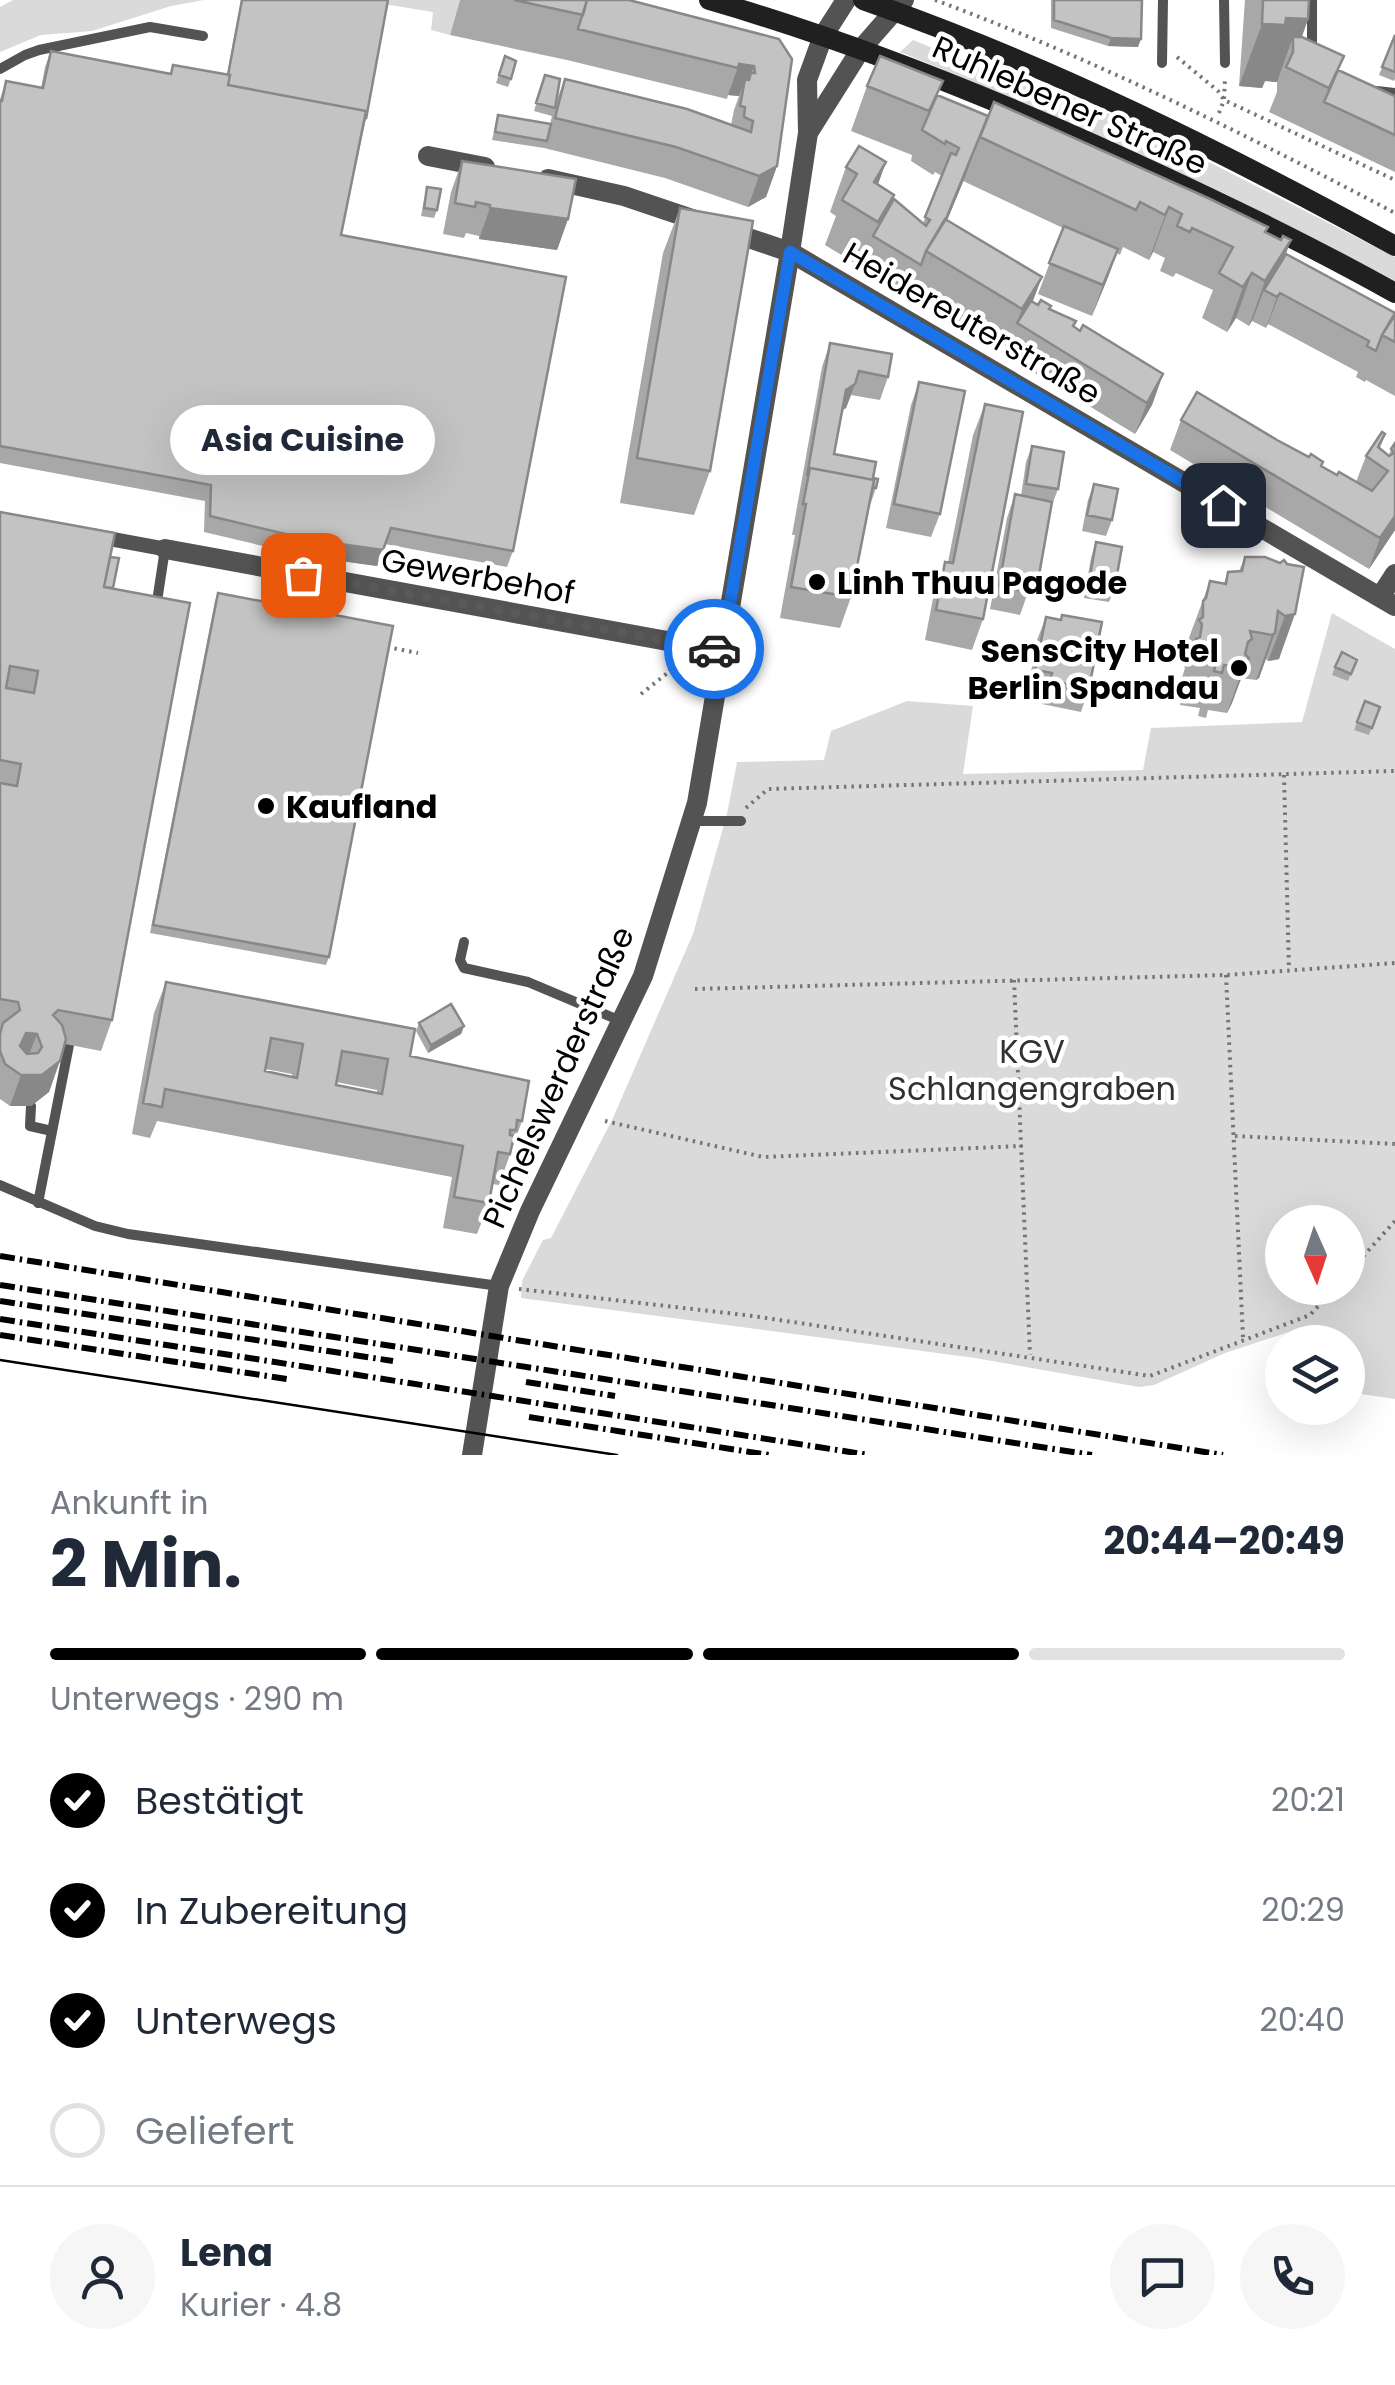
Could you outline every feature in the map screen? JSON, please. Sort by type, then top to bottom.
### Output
[{"type":"main road","name":"Ruhlebener Straße","points":[[709,0],[822,36],[964,89],[1117,155],[1395,293]]},
{"type":"main road","name":"Ruhlebener Straße","points":[[862,0],[899,6],[1054,76],[1176,133],[1395,246]]},
{"type":"street","name":"Pichelswerderstraße","points":[[472,1455],[499,1286],[530,1211],[643,976],[692,821],[790,252],[808,133],[807,80],[822,36],[846,0]]},
{"type":"street","name":"Pichelswerderstraße","points":[[808,133],[861,50],[899,6]]},
{"type":"street","name":"Heidereuterstraße","points":[[428,156],[624,196],[790,252],[1388,601]]},
{"type":"street","points":[[78,533],[165,550]]},
{"type":"street","name":"Gewerbehof","points":[[165,550],[722,651]]},
{"type":"street","points":[[1388,601],[1395,574]]},
{"type":"lane","points":[[1162,58],[1164,0]]},
{"type":"lane","points":[[1224,0],[1225,64]]},
{"type":"lane","points":[[1312,0],[1312,58],[1328,70]]},
{"type":"lane","points":[[0,70],[25,54],[150,27],[202,36]]},
{"type":"lane","points":[[1370,88],[1384,94],[1395,93]]},
{"type":"lane","points":[[153,629],[165,550]]},
{"type":"lane","points":[[692,821],[742,816]]},
{"type":"lane","points":[[464,942],[460,960],[464,968],[528,982],[621,1021]]},
{"type":"lane","points":[[38,1202],[69,1045]]},
{"type":"lane","points":[[30,1106],[30,1126],[52,1131]]},
{"type":"lane","points":[[0,1185],[95,1226],[128,1234],[499,1286]]},
{"type":"path","points":[[935,0],[992,19],[1116,73],[1395,213]]},
{"type":"path","points":[[1162,58],[1185,62],[1224,100],[1395,180]]},
{"type":"path","points":[[1219,113],[1224,100],[1225,64]]},
{"type":"path","points":[[382,640],[380,646],[418,653]]},
{"type":"path","points":[[641,694],[670,671],[670,665]]},
{"type":"path","points":[[742,816],[768,788],[1395,771]]},
{"type":"path","points":[[1284,774],[1289,970]]},
{"type":"path","points":[[695,989],[1226,974],[1395,963]]},
{"type":"path","points":[[1226,974],[1242,1338]]},
{"type":"path","points":[[1014,980],[1030,1355]]},
{"type":"path","points":[[606,1121],[763,1157],[1022,1146]]},
{"type":"path","points":[[1235,1136],[1395,1144]]},
{"type":"path","points":[[1365,1254],[1395,1221]]},
{"type":"path","points":[[499,1286],[753,1316],[1150,1376],[1310,1315],[1319,1305]]},
{"type":"green space","points":[[13,0],[204,0],[171,6],[92,31],[41,35],[0,52],[0,7]]},
{"type":"green space","points":[[359,0],[460,0],[450,35],[431,30],[433,12]]},
{"type":"green space","points":[[913,40],[1030,88],[1070,96],[1170,142],[1395,257],[1395,282],[983,86],[900,52]]},
{"type":"green space","name":"KGV Schlangengraben","points":[[1332,613],[1395,649],[1395,1399],[1365,1395],[1365,1325],[1265,1325],[1265,1340],[1154,1385],[1139,1387],[975,1358],[521,1298],[522,1281],[543,1240],[551,1238],[613,1118],[693,934],[727,814],[737,762],[824,760],[831,731],[907,701],[973,706],[963,774],[1143,770],[1151,728],[1302,722]]},
{"type":"building","points":[[242,0],[388,0],[366,119],[366,111],[228,85]]},
{"type":"building","points":[[514,0],[587,0],[583,15]]},
{"type":"building","points":[[587,0],[629,0],[779,39],[792,59],[777,166],[759,176],[676,147],[555,118],[565,79],[687,109],[751,132],[753,121],[744,117],[745,107],[740,106],[745,79],[755,73],[754,66],[739,64],[738,68],[578,29]]},
{"type":"building","points":[[1054,0],[1142,0],[1141,39],[1111,38],[1054,20]]},
{"type":"building","points":[[1263,0],[1309,0],[1308,19],[1286,18],[1285,25],[1262,24]]},
{"type":"building","points":[[1395,35],[1395,72],[1382,67]]},
{"type":"building","points":[[1293,37],[1302,37],[1344,56],[1329,88],[1286,67],[1293,52]]},
{"type":"building","points":[[51,51],[171,74],[173,65],[230,75],[228,85],[366,111],[341,235],[566,277],[513,551],[391,528],[383,550],[311,540],[210,516],[211,485],[0,446],[0,101],[6,81],[43,88]]},
{"type":"building","points":[[505,56],[516,61],[511,79],[499,75]]},
{"type":"building","points":[[880,56],[943,81],[929,111],[867,86]]},
{"type":"building","points":[[1338,70],[1395,96],[1395,135],[1324,102]]},
{"type":"building","points":[[545,75],[560,79],[555,108],[536,103]]},
{"type":"building","points":[[937,95],[988,116],[946,219],[921,265],[873,236],[894,199],[926,226],[930,220],[925,217],[951,153],[956,155],[959,148],[922,130]]},
{"type":"building","points":[[994,102],[1208,198],[1268,227],[1265,232],[1281,240],[1283,236],[1291,240],[1265,281],[1252,273],[1243,287],[1219,273],[1233,247],[1192,228],[1190,232],[1177,226],[1182,214],[1169,207],[1165,215],[1140,202],[1136,210],[980,137]]},
{"type":"building","points":[[498,115],[551,124],[547,141],[495,132]]},
{"type":"building","points":[[859,146],[886,162],[874,182],[894,195],[878,222],[842,200],[857,174],[846,167]]},
{"type":"building","points":[[462,161],[576,179],[568,219],[490,208],[476,202],[475,207],[455,203]]},
{"type":"building","points":[[427,187],[441,189],[437,210],[424,208]]},
{"type":"building","points":[[680,208],[753,221],[710,471],[637,458]]},
{"type":"building","points":[[945,219],[1042,277],[1022,309],[926,251]]},
{"type":"building","points":[[1064,226],[1118,249],[1103,285],[1049,263]]},
{"type":"building","points":[[1286,254],[1395,313],[1376,351],[1367,346],[1369,341],[1280,293],[1277,297],[1264,290]]},
{"type":"building","points":[[1041,300],[1051,306],[1049,309],[1076,321],[1073,326],[1080,331],[1083,325],[1163,374],[1147,403],[1017,323],[1031,301],[1038,305]]},
{"type":"building","points":[[1395,315],[1395,342],[1382,335]]},
{"type":"building","points":[[830,343],[892,354],[888,377],[859,371],[855,384],[846,390],[834,454],[876,462],[876,488],[874,480],[810,468],[807,476]]},
{"type":"building","points":[[919,382],[965,391],[940,514],[894,504]]},
{"type":"building","points":[[1197,392],[1277,440],[1309,457],[1311,454],[1323,462],[1321,466],[1372,491],[1388,471],[1366,456],[1382,432],[1385,434],[1378,447],[1389,456],[1394,453],[1391,449],[1395,443],[1395,516],[1380,538],[1181,420]]},
{"type":"building","points":[[985,404],[1023,412],[983,619],[936,610],[945,562],[953,563]]},
{"type":"building","points":[[1032,446],[1064,452],[1058,489],[1026,484]]},
{"type":"building","name":"Linh Thuu Pagode","points":[[810,468],[874,480],[851,597],[791,587]]},
{"type":"building","points":[[1094,484],[1118,489],[1112,520],[1087,515]]},
{"type":"building","points":[[1015,494],[1052,502],[1039,575],[1032,574],[1028,592],[999,586]]},
{"type":"building","points":[[0,512],[115,533],[104,587],[190,603],[112,1020],[58,1010],[53,1015],[62,1025],[66,1039],[60,1061],[42,1075],[21,1075],[5,1064],[0,1051],[3,1023],[20,1010],[18,1002],[0,999],[0,783],[17,786],[21,764],[0,760]],"holes":[[[10,666],[38,671],[34,693],[6,688]],[[26,1033],[37,1034],[42,1047],[38,1053],[27,1054],[20,1046]]]},
{"type":"building","points":[[1096,542],[1122,547],[1115,586],[1089,582]]},
{"type":"building","points":[[110,557],[119,558],[113,588],[104,587]]},
{"type":"building","points":[[1245,557],[1265,557],[1280,563],[1284,560],[1304,567],[1295,614],[1285,616],[1278,611],[1272,635],[1250,631],[1252,639],[1245,654],[1249,658],[1243,668],[1224,665],[1222,673],[1214,671],[1216,663],[1196,660],[1196,639],[1202,624],[1199,620],[1203,617],[1203,601],[1210,581],[1226,584],[1228,572],[1242,571]]},
{"type":"building","name":"Kaufland","points":[[218,593],[393,626],[329,957],[153,925]]},
{"type":"building","points":[[1062,615],[1102,622],[1089,688],[1050,681],[1052,673],[1035,670],[1046,617],[1061,620]]},
{"type":"building","points":[[1342,652],[1357,660],[1351,674],[1335,667]]},
{"type":"building","points":[[1365,701],[1380,707],[1372,728],[1357,722]]},
{"type":"building","points":[[166,982],[415,1029],[410,1056],[529,1081],[522,1121],[517,1120],[516,1130],[510,1130],[514,1136],[510,1154],[498,1152],[489,1203],[454,1197],[463,1146],[165,1089],[162,1107],[143,1103]],"holes":[[[271,1038],[303,1044],[297,1078],[265,1071]],[[342,1051],[388,1059],[382,1094],[336,1085]]]},
{"type":"building","points":[[451,1004],[464,1026],[431,1045],[419,1023]]},
{"type":"tram line","points":[[0,1360],[617,1455]]},
{"type":"railway","points":[[0,1256],[1223,1455]]},
{"type":"railway","points":[[0,1285],[1092,1455]]},
{"type":"railway","points":[[0,1301],[393,1361]]},
{"type":"railway","points":[[0,1319],[869,1455]]},
{"type":"railway","points":[[0,1335],[287,1379]]},
{"type":"railway","points":[[526,1382],[615,1396]]},
{"type":"railway","points":[[529,1417],[769,1455]]},
{"type":"way so far","points":[[303,575],[714,649]]},
{"type":"place","name":"Asia Cuisine","points":[[303,575]]},
{"type":"place","name":"Linh Thuu Pagode","points":[[817,582]]},
{"type":"place","name":"SensCity Hotel Berlin Spandau","points":[[1239,668]]},
{"type":"place","name":"Kaufland","points":[[266,806]]},
{"type":"route","points":[[714,649],[722,651],[790,252],[1223,505]]}]
